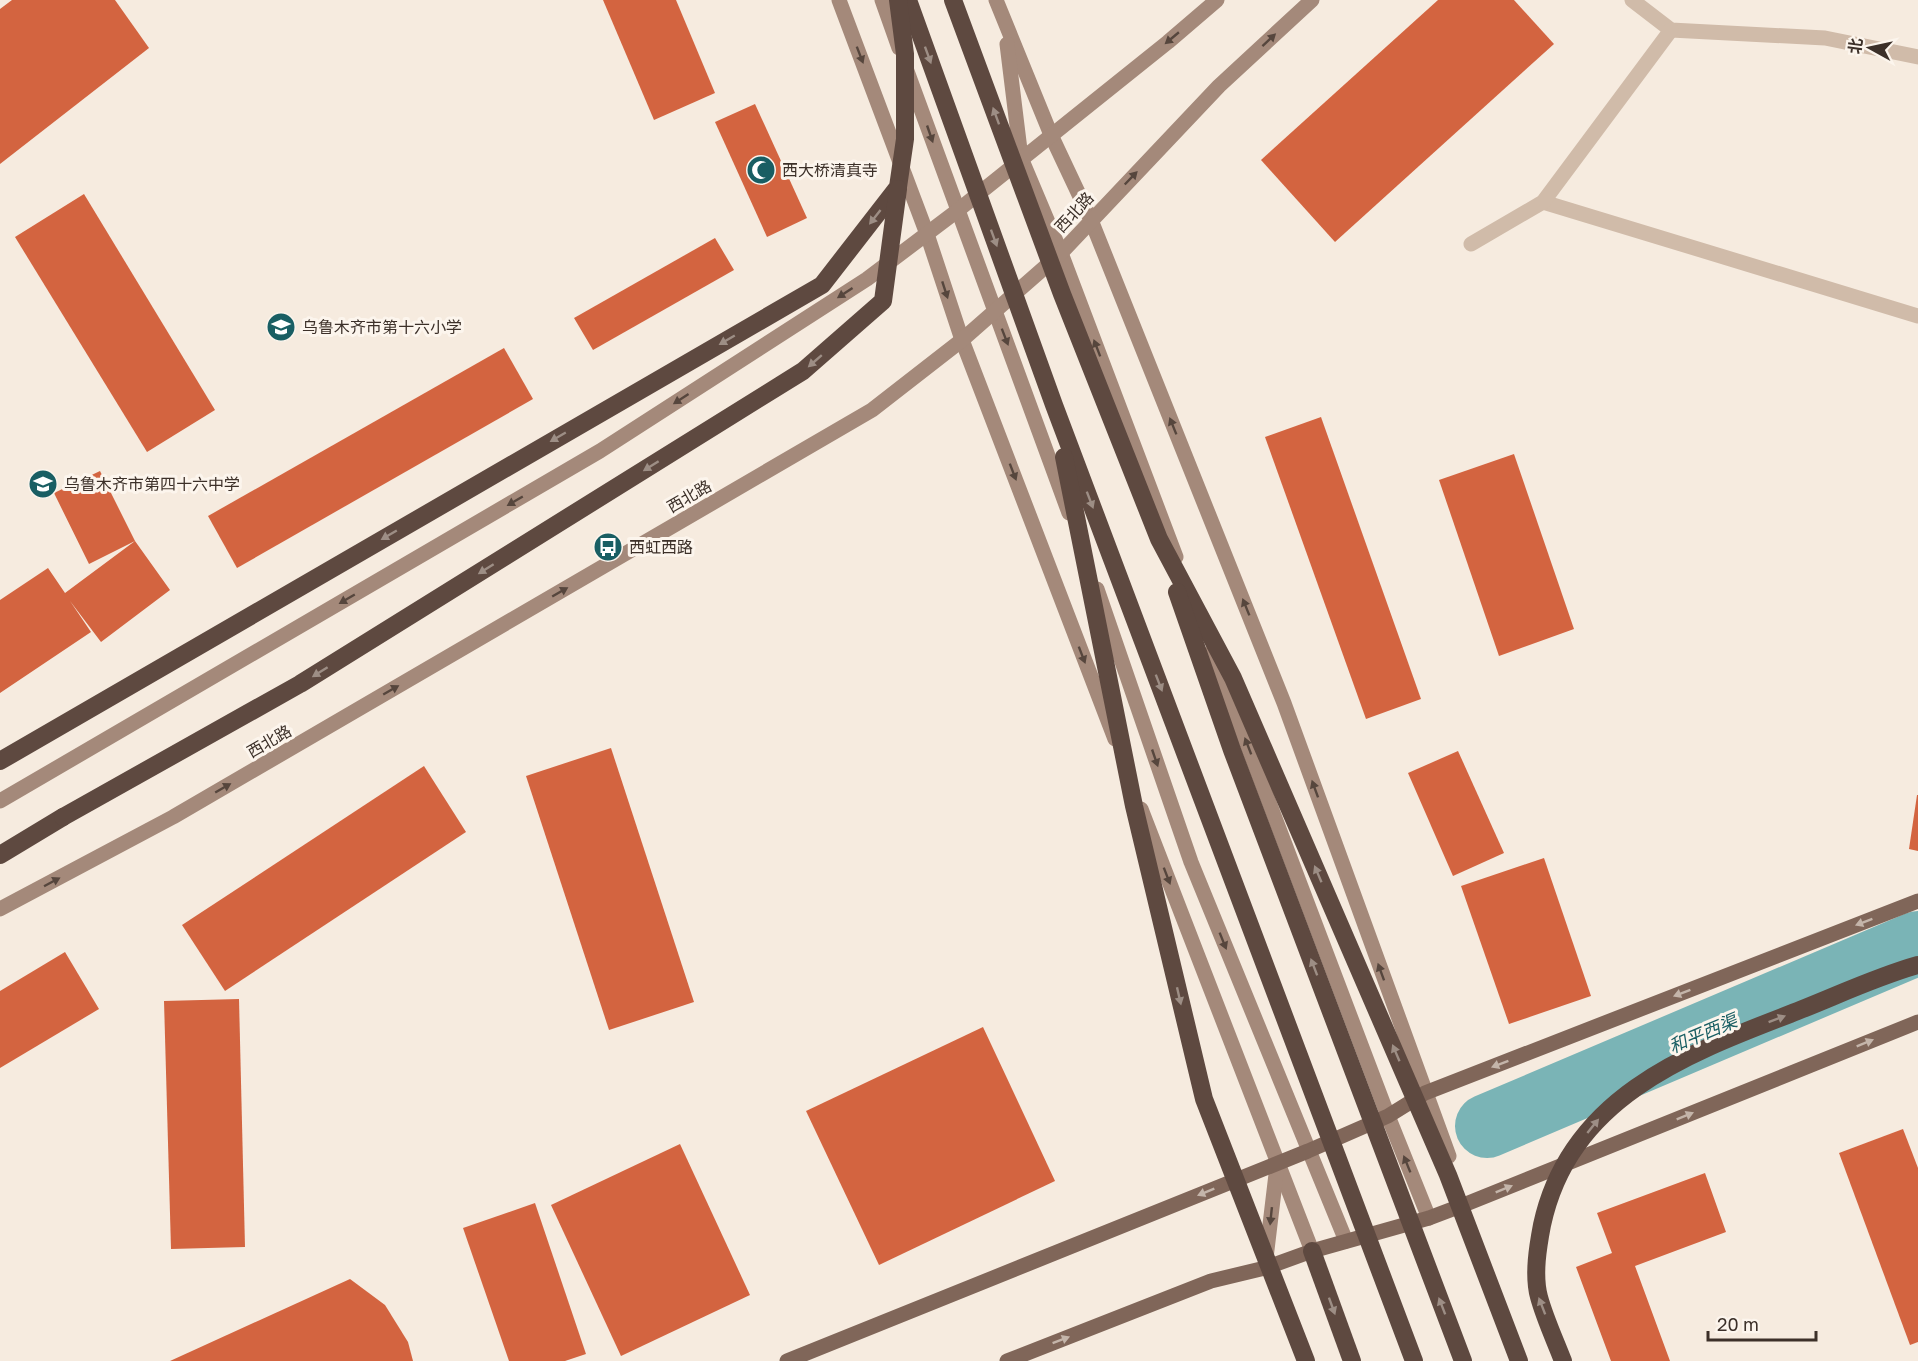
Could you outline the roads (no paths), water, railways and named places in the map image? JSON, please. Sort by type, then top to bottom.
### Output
[{"type":"highway","points":[[0,855],[300,684],[803,371],[883,301],[905,139],[905,54],[898,0]]},
{"type":"highway","points":[[908,0],[1054,405],[1414,1361]]},
{"type":"highway","points":[[953,0],[1062,294],[1159,539],[1232,750],[1462,1361]]},
{"type":"highway","points":[[0,761],[822,285],[898,187]]},
{"type":"highway","points":[[1054,405],[1134,806],[1204,1100],[1306,1361]]},
{"type":"highway","points":[[1159,539],[1233,678],[1448,1175],[1519,1361]]},
{"type":"highway","points":[[1563,1361],[1538,1295],[1538,1247],[1547,1204],[1568,1160],[1592,1126],[1614,1102],[1646,1079],[1723,1039],[1918,965]]},
{"type":"highway","points":[[1312,1251],[1352,1361]]},
{"type":"main road","points":[[839,0],[927,234],[962,340],[1312,1251]]},
{"type":"main road","points":[[882,0],[1113,634],[1191,862],[1346,1241]]},
{"type":"main road","points":[[996,0],[1051,135],[1091,220],[1284,703],[1466,1204],[1528,1361]]},
{"type":"main road","points":[[0,801],[600,451],[867,279],[957,211],[1217,0]]},
{"type":"main road","name":"西北路","points":[[0,909],[173,817],[872,410],[962,340],[1061,253],[1219,86],[1312,0]]},
{"type":"main road","points":[[1005,24],[1021,158],[1061,253],[1388,1116],[1429,1218]]},
{"type":"main road","points":[[786,1361],[1308,1151],[1388,1116],[1425,1093],[1918,901]]},
{"type":"main road","points":[[1007,1361],[1211,1281],[1265,1268],[1312,1251],[1429,1218],[1918,1022]]},
{"type":"main road","points":[[1277,1163],[1265,1268],[1297,1361]]},
{"type":"street","points":[[1632,0],[1671,30],[1825,38],[1918,57]]},
{"type":"street","points":[[1471,244],[1543,202],[1671,30]]},
{"type":"street","points":[[1543,202],[1918,316]]},
{"type":"waterway","name":"和平西渠","points":[[1487,1126],[1918,943]]},
{"type":"place","name":"西大桥清真寺","points":[[761,170]]},
{"type":"place","name":"乌鲁木齐市第十六小学","points":[[281,327]]},
{"type":"place","name":"乌鲁木齐市第四十六中学","points":[[43,484]]},
{"type":"place","name":"西虹西路","points":[[608,547]]}]
